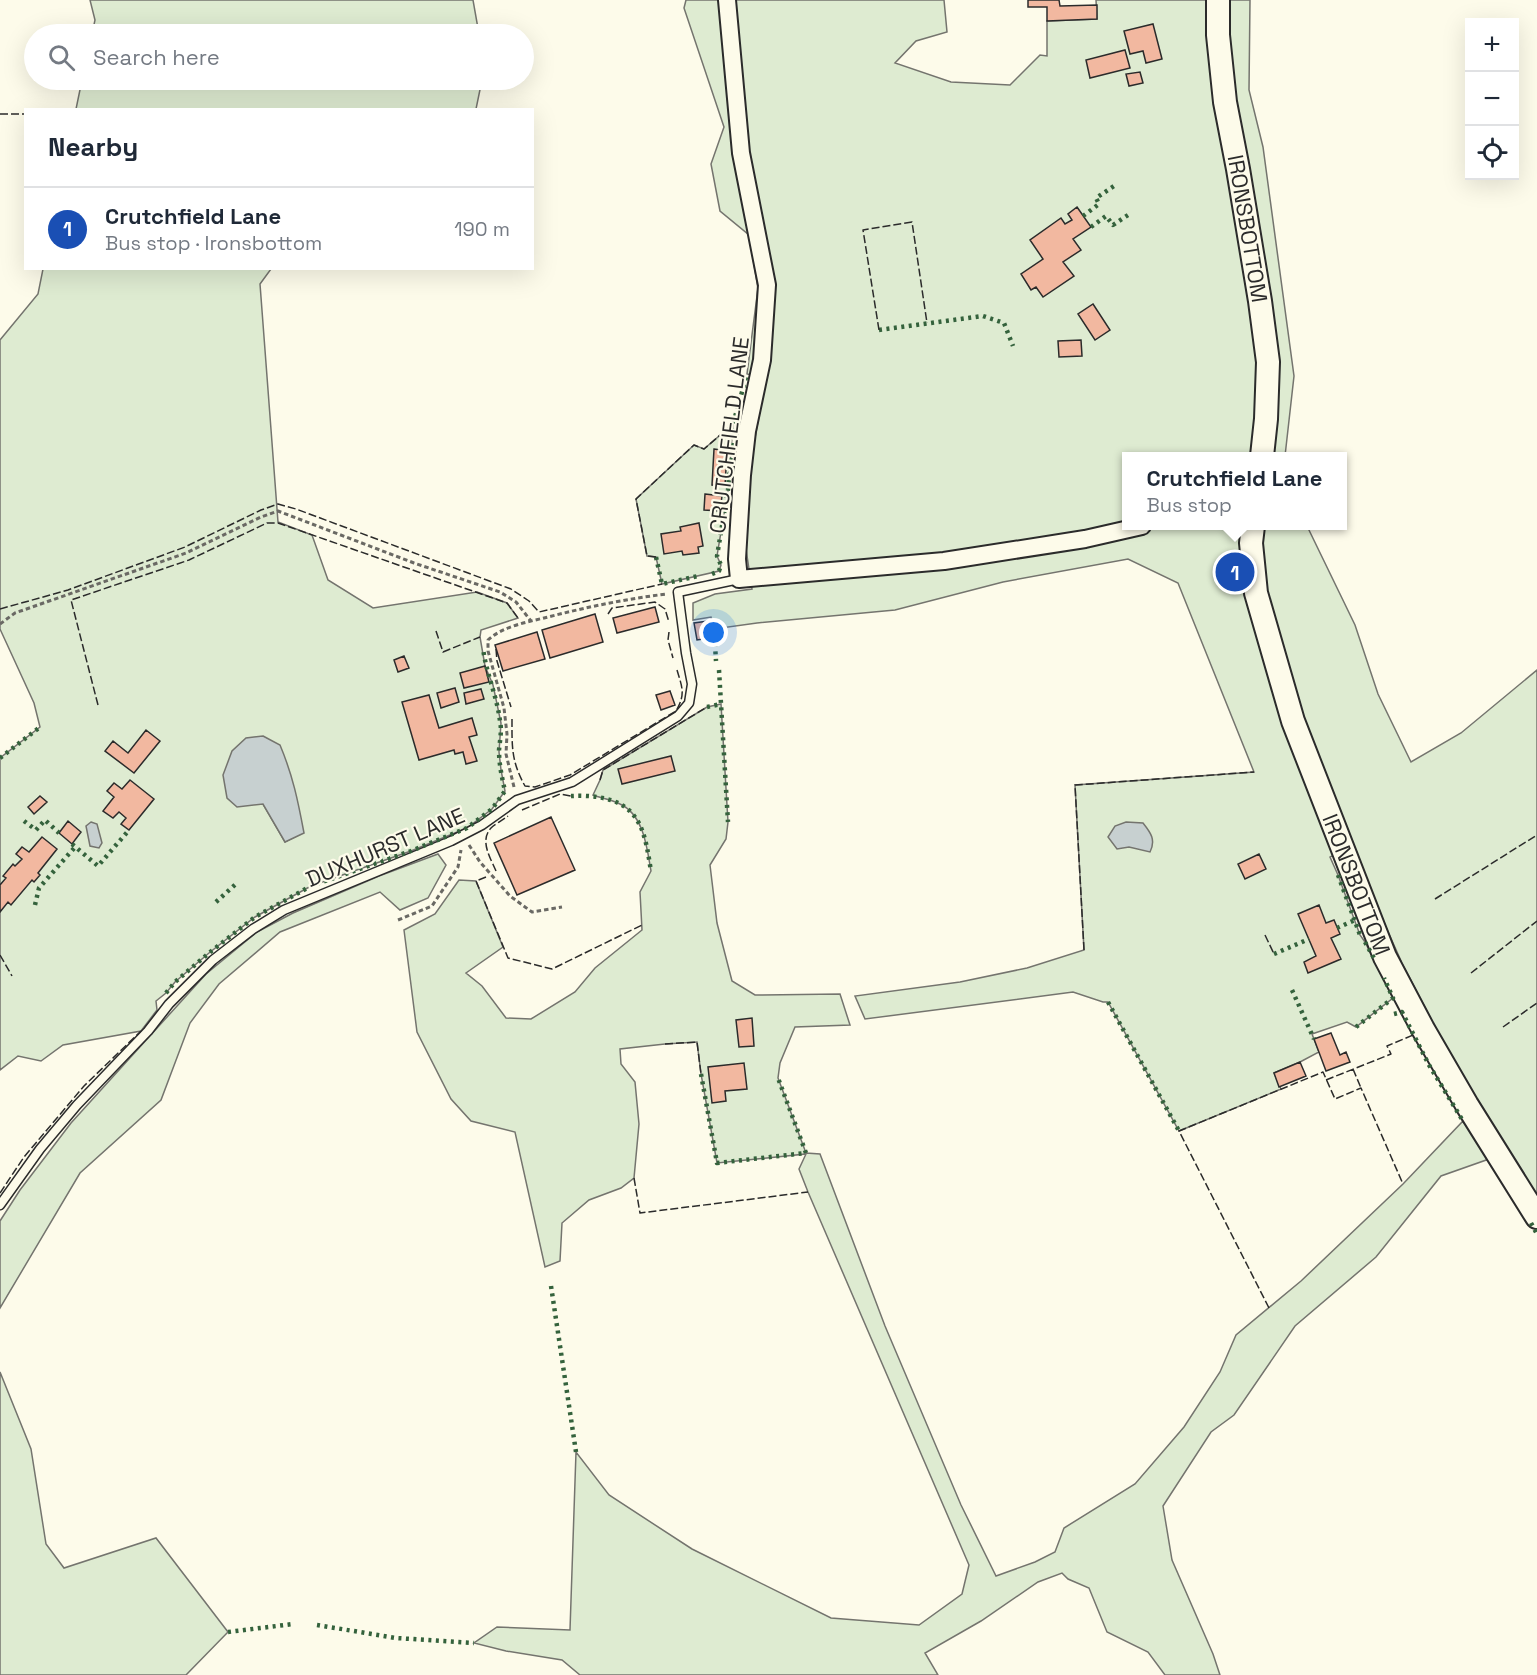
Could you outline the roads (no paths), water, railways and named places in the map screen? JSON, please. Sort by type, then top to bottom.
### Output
[{"type":"street","name":"CRUTCHFIELD LANE","points":[[727,0],[741,153],[767,285],[762,360],[747,431],[742,475],[737,559],[740,579]]},
{"type":"street","name":"IRONSBOTTOM","points":[[1218,0],[1218,35],[1225,102],[1238,169],[1268,362],[1262,452]]},
{"type":"street","points":[[740,579],[944,561],[1085,539],[1122,530]]},
{"type":"street","name":"IRONSBOTTOM","points":[[1252,530],[1251,543],[1256,593],[1293,720],[1385,957],[1467,1105],[1537,1217]]},
{"type":"lane","name":"DUXHURST LANE","points":[[0,1205],[40,1149],[77,1105],[148,1031],[169,1004],[213,960],[253,929],[284,910],[452,841],[482,825],[517,800],[572,782],[678,716],[689,703],[692,684],[678,592],[740,579]]},
{"type":"place","name":"Crutchfield Lane","points":[[1235,572]]}]
